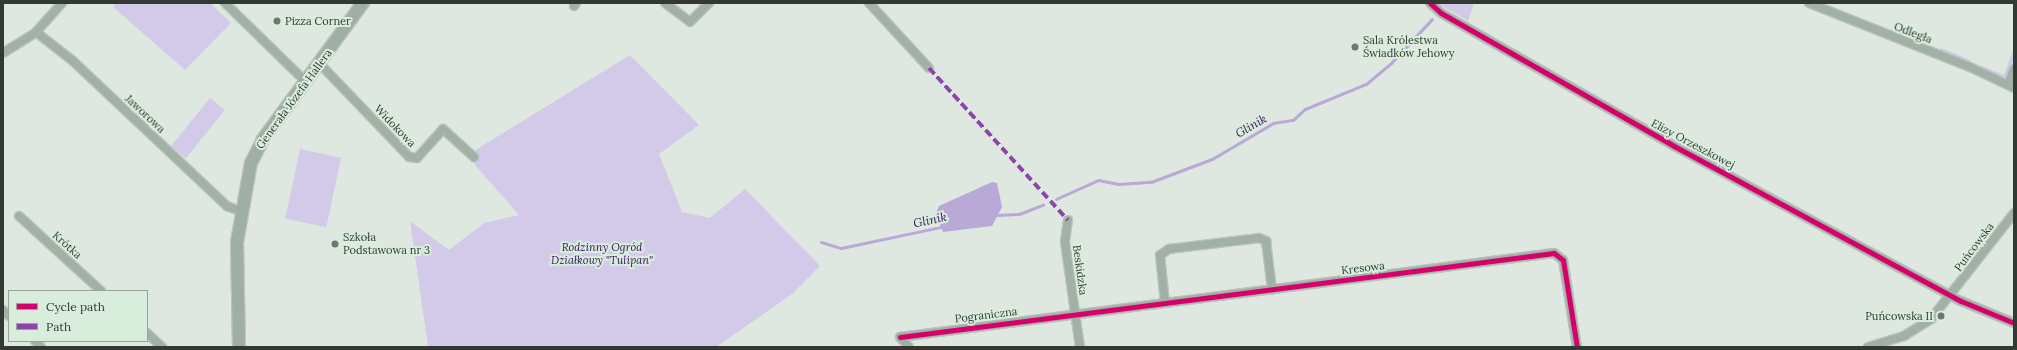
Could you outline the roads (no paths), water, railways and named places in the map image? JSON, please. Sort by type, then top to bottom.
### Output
[{"type":"street","points":[[3,53],[36,32],[62,3]]},
{"type":"street","points":[[224,3],[306,82]]},
{"type":"street","name":"Generała Józefa Hallera","points":[[239,347],[237,242],[240,211],[256,151],[363,3]]},
{"type":"street","points":[[665,3],[686,22],[692,21],[709,3]]},
{"type":"street","points":[[869,3],[929,68]]},
{"type":"street","name":"Elizy Orzeszkowej","points":[[1430,3],[1441,13],[1674,146],[1951,295]]},
{"type":"street","name":"Odległa","points":[[1809,3],[2011,87],[2014,69]]},
{"type":"street","name":"Jaworowa","points":[[36,32],[73,61],[227,206],[240,211]]},
{"type":"street","name":"Widokowa","points":[[319,63],[409,157],[417,158],[444,129],[474,157]]},
{"type":"street","name":"Puńcowska","points":[[1868,347],[1904,336],[1922,326],[1951,295],[2014,213]]},
{"type":"street","name":"Krótka","points":[[19,216],[100,290]]},
{"type":"street","name":"Beskidzka","points":[[1068,220],[1065,242],[1080,347]]},
{"type":"street","points":[[1165,303],[1160,255],[1169,249],[1251,239],[1266,241],[1272,290]]},
{"type":"street","name":"Kresowa","points":[[1075,314],[1554,253],[1563,260],[1577,347]]},
{"type":"street","points":[[1951,295],[2014,323]]},
{"type":"street","name":"Pograniczna","points":[[909,347],[900,337],[1075,314]]},
{"type":"street","points":[[148,334],[162,347]]},
{"type":"waterway","name":"Glinik","points":[[1056,199],[1098,180],[1119,184],[1151,182],[1212,159],[1273,123],[1293,120],[1305,109],[1366,84],[1391,63],[1432,19]]},
{"type":"waterway","name":"Glinik","points":[[997,215],[1019,214],[1043,205]]},
{"type":"waterway","name":"Glinik","points":[[821,242],[841,248],[945,226]]},
{"type":"place","name":"Pizza Corner","points":[[277,21]]},
{"type":"place","name":"Sala Królestwa Świadków Jehowy","points":[[1355,47]]},
{"type":"place","name":"Szkoła Podstawowa nr 3","points":[[335,244]]},
{"type":"place","name":"Puńcowska II","points":[[1941,316]]},
{"type":"park label","name":"Rodzinny Ogród Działkowy \"Tulipan\"","points":[[602,254]]}]
